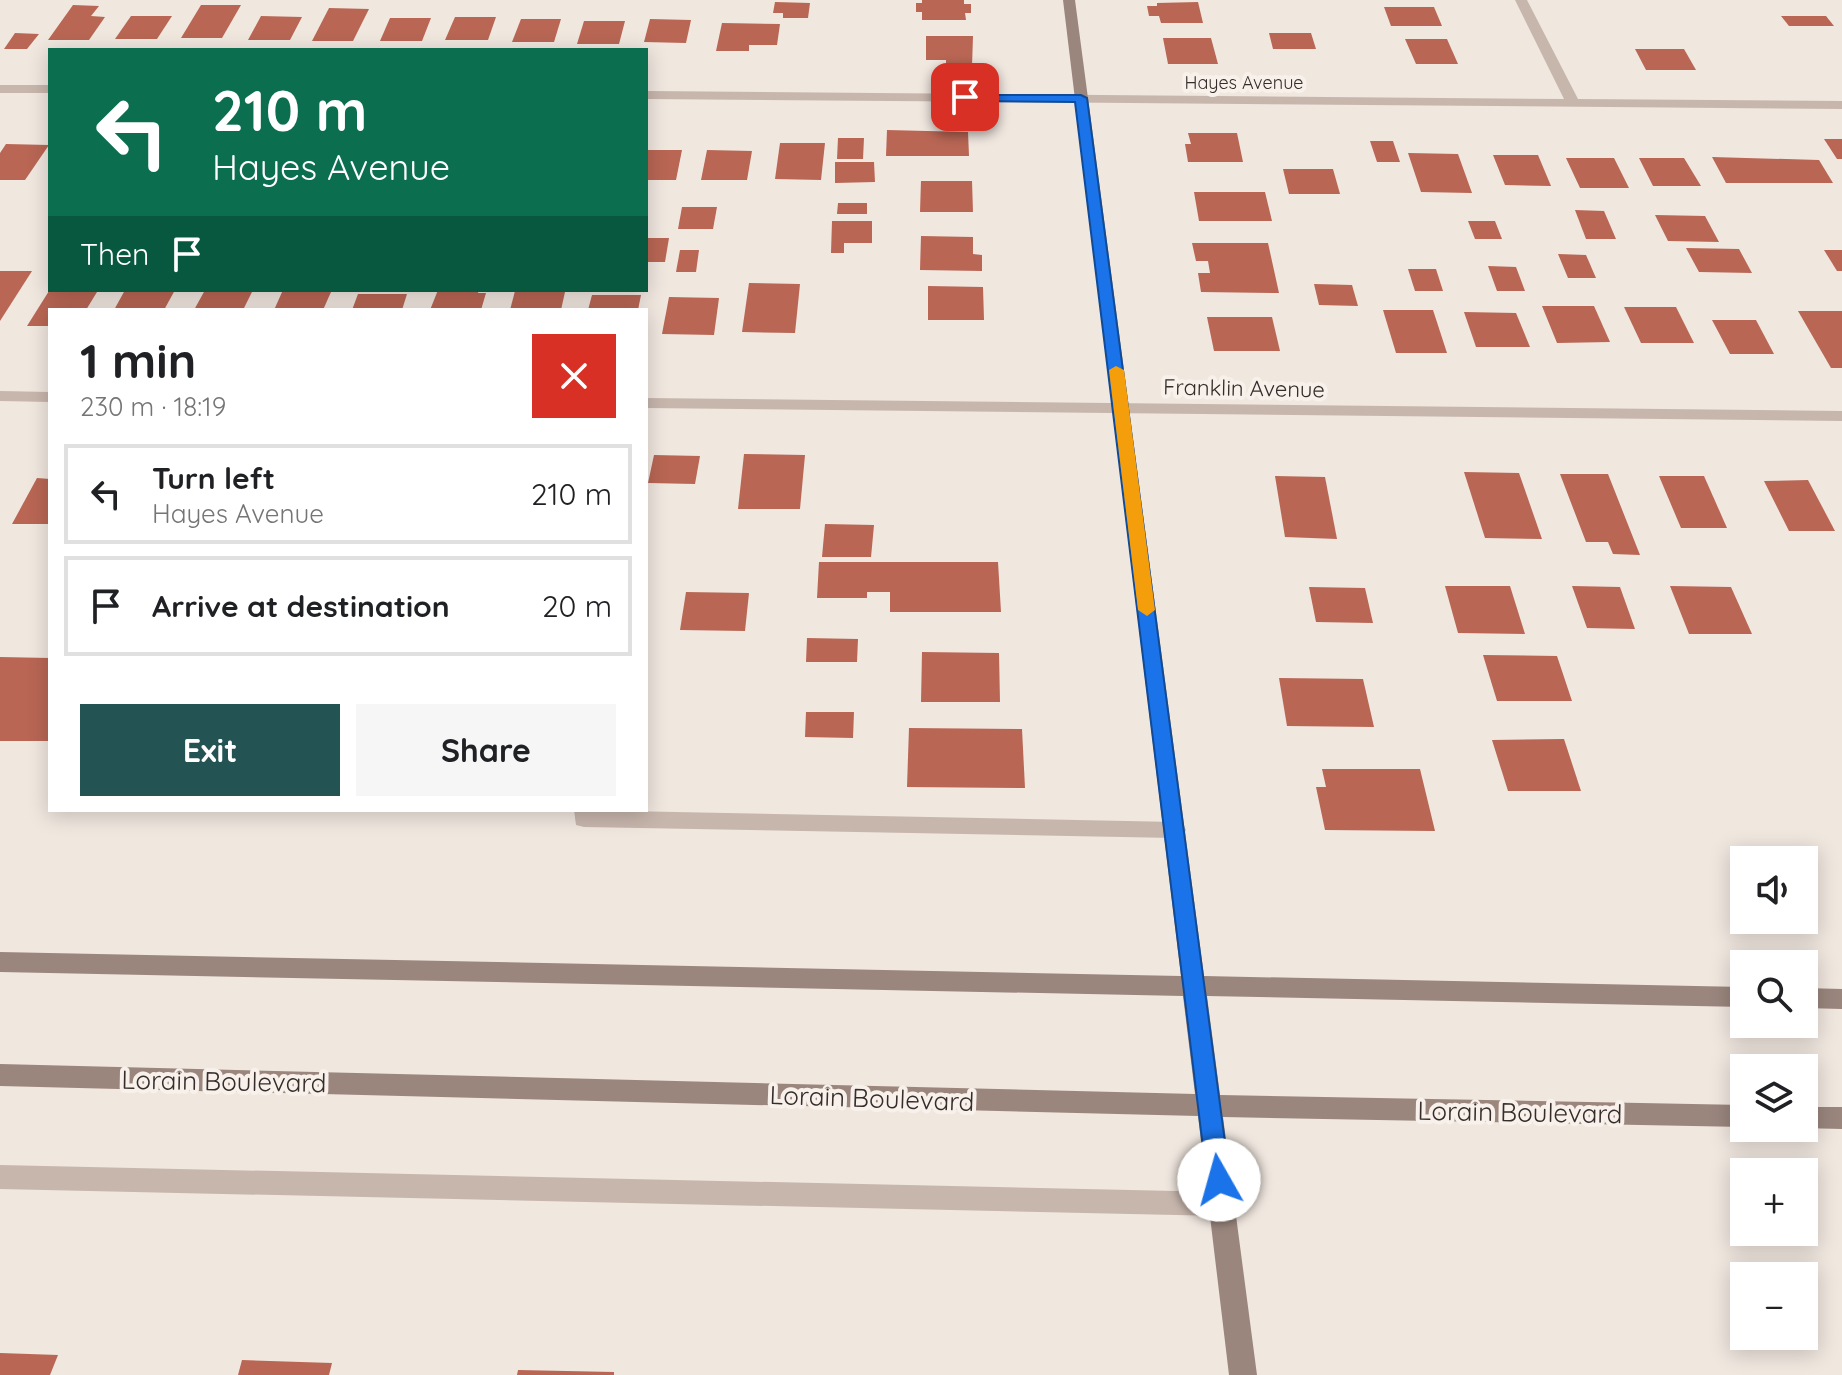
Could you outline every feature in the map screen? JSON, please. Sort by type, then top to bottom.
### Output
[{"type":"main road","points":[[1069,0],[1243,1375]]},
{"type":"main road","points":[[0,962],[1730,997]]},
{"type":"main road","points":[[1818,998],[1842,999]]},
{"type":"main road","name":"Lorain Boulevard","points":[[0,1075],[1210,1106],[1730,1116]]},
{"type":"main road","points":[[1818,1118],[1842,1118]]},
{"type":"street","points":[[1521,0],[1573,102]]},
{"type":"street","points":[[0,89],[48,89]]},
{"type":"street","name":"Hayes Avenue","points":[[648,95],[1842,105]]},
{"type":"street","points":[[0,396],[48,397]]},
{"type":"street","name":"Franklin Avenue","points":[[648,403],[1842,416]]},
{"type":"street","points":[[585,812],[584,819],[1175,830]]},
{"type":"street","points":[[0,1177],[1222,1204]]},
{"type":"building","points":[[922,0],[964,0],[964,4],[971,4],[971,13],[965,13],[966,20],[922,20],[922,12],[916,12],[916,3],[922,3]]},
{"type":"building","points":[[775,2],[810,3],[808,18],[783,18],[783,13],[773,13]]},
{"type":"building","points":[[1198,2],[1203,23],[1161,23],[1159,16],[1149,16],[1147,6],[1157,6],[1157,3]]},
{"type":"building","points":[[73,5],[99,6],[91,16],[105,17],[89,40],[48,40]]},
{"type":"building","points":[[201,5],[241,5],[222,38],[181,38]]},
{"type":"building","points":[[1384,7],[1434,7],[1442,26],[1391,26]]},
{"type":"building","points":[[329,8],[369,9],[353,41],[312,41]]},
{"type":"building","points":[[131,16],[172,16],[157,39],[115,39]]},
{"type":"building","points":[[261,16],[302,17],[290,40],[248,40]]},
{"type":"building","points":[[1781,16],[1826,16],[1834,26],[1789,26]]},
{"type":"building","points":[[455,17],[496,17],[488,40],[445,40]]},
{"type":"building","points":[[390,18],[431,18],[422,41],[380,41]]},
{"type":"building","points":[[521,19],[561,19],[554,42],[512,42]]},
{"type":"building","points":[[650,19],[691,20],[686,43],[644,42]]},
{"type":"building","points":[[584,21],[625,21],[619,44],[577,44]]},
{"type":"building","points":[[722,23],[780,24],[777,45],[749,45],[749,51],[716,51]]},
{"type":"building","points":[[15,33],[39,34],[27,49],[4,49]]},
{"type":"building","points":[[1269,33],[1311,33],[1316,49],[1273,49]]},
{"type":"building","points":[[926,36],[973,36],[972,67],[946,67],[946,60],[926,60]]},
{"type":"building","points":[[1163,38],[1211,38],[1218,64],[1168,64]]},
{"type":"building","points":[[1405,39],[1447,39],[1458,64],[1416,64]]},
{"type":"building","points":[[1635,49],[1684,49],[1696,70],[1646,70]]},
{"type":"building","points":[[887,130],[968,132],[969,156],[886,156]]},
{"type":"building","points":[[1188,133],[1237,133],[1243,162],[1188,162],[1185,144],[1191,144]]},
{"type":"building","points":[[838,138],[864,138],[863,159],[837,159]]},
{"type":"building","points":[[1824,139],[1842,139],[1842,159],[1837,159]]},
{"type":"building","points":[[1370,141],[1393,141],[1400,162],[1377,162]]},
{"type":"building","points":[[780,143],[825,143],[821,180],[775,179]]},
{"type":"building","points":[[6,144],[48,145],[25,180],[0,180],[0,153]]},
{"type":"building","points":[[648,150],[682,150],[676,180],[648,180]]},
{"type":"building","points":[[707,150],[752,151],[747,180],[701,180]]},
{"type":"building","points":[[1408,153],[1458,154],[1472,193],[1421,192]]},
{"type":"building","points":[[1493,155],[1538,155],[1551,186],[1505,185]]},
{"type":"building","points":[[1712,157],[1819,160],[1833,183],[1726,183]]},
{"type":"building","points":[[1566,158],[1614,158],[1629,188],[1580,188]]},
{"type":"building","points":[[1639,158],[1684,158],[1701,186],[1653,186]]},
{"type":"building","points":[[835,162],[874,162],[875,182],[835,183]]},
{"type":"building","points":[[1283,169],[1333,169],[1340,194],[1289,194]]},
{"type":"building","points":[[921,181],[972,181],[973,212],[920,212]]},
{"type":"building","points":[[1194,192],[1265,192],[1272,221],[1199,221]]},
{"type":"building","points":[[838,203],[867,203],[867,214],[837,214]]},
{"type":"building","points":[[682,207],[717,207],[713,229],[678,229]]},
{"type":"building","points":[[1575,210],[1604,211],[1616,239],[1586,239]]},
{"type":"building","points":[[1655,215],[1705,216],[1719,242],[1668,241]]},
{"type":"building","points":[[832,221],[872,221],[872,243],[844,243],[844,253],[831,253]]},
{"type":"building","points":[[1468,221],[1495,221],[1502,239],[1475,239]]},
{"type":"building","points":[[921,236],[973,237],[973,254],[982,255],[982,271],[920,270]]},
{"type":"building","points":[[648,238],[669,238],[665,262],[648,262]]},
{"type":"building","points":[[1192,243],[1268,243],[1279,293],[1201,292],[1198,273],[1210,273],[1208,261],[1196,261]]},
{"type":"building","points":[[1686,248],[1739,249],[1752,273],[1699,272]]},
{"type":"building","points":[[680,250],[699,250],[696,272],[676,272]]},
{"type":"building","points":[[1824,250],[1842,250],[1842,271],[1837,271]]},
{"type":"building","points":[[1558,254],[1586,255],[1596,278],[1568,278]]},
{"type":"building","points":[[1488,266],[1516,267],[1525,291],[1497,291]]},
{"type":"building","points":[[1408,269],[1436,269],[1443,291],[1415,291]]},
{"type":"building","points":[[0,271],[32,271],[0,321]]},
{"type":"building","points":[[749,283],[800,284],[795,333],[742,332]]},
{"type":"building","points":[[1314,284],[1352,285],[1358,306],[1319,305]]},
{"type":"building","points":[[928,286],[983,287],[984,320],[928,320]]},
{"type":"building","points":[[48,292],[97,292],[87,308],[48,308],[48,326],[27,326]]},
{"type":"building","points":[[124,292],[174,292],[165,308],[115,308]]},
{"type":"building","points":[[204,292],[252,292],[244,308],[195,308]]},
{"type":"building","points":[[282,292],[331,292],[324,308],[275,308]]},
{"type":"building","points":[[437,292],[486,293],[482,308],[431,308]]},
{"type":"building","points":[[515,292],[565,292],[561,308],[511,308]]},
{"type":"building","points":[[358,294],[407,294],[403,308],[353,308]]},
{"type":"building","points":[[592,295],[641,295],[638,308],[589,308]]},
{"type":"building","points":[[669,297],[719,298],[714,335],[662,334]]},
{"type":"building","points":[[1542,306],[1594,306],[1610,342],[1557,343]]},
{"type":"building","points":[[1624,307],[1676,307],[1694,343],[1641,343]]},
{"type":"building","points":[[1383,310],[1433,310],[1447,353],[1396,353]]},
{"type":"building","points":[[1798,311],[1842,311],[1842,368],[1831,368]]},
{"type":"building","points":[[1464,312],[1516,313],[1530,347],[1476,347]]},
{"type":"building","points":[[1207,317],[1272,317],[1280,351],[1214,351]]},
{"type":"building","points":[[1712,320],[1756,320],[1774,354],[1730,354]]},
{"type":"building","points":[[744,454],[805,455],[800,509],[738,509]]},
{"type":"building","points":[[654,455],[700,456],[695,484],[648,483]]},
{"type":"building","points":[[1464,472],[1519,473],[1542,539],[1485,538]]},
{"type":"building","points":[[1560,474],[1608,474],[1640,555],[1613,554],[1608,542],[1586,542]]},
{"type":"building","points":[[1275,476],[1325,477],[1337,539],[1285,537]]},
{"type":"building","points":[[1659,476],[1704,476],[1727,528],[1681,528]]},
{"type":"building","points":[[37,478],[48,479],[48,524],[12,524]]},
{"type":"building","points":[[1808,480],[1835,531],[1789,531],[1764,481]]},
{"type":"building","points":[[825,524],[874,525],[871,557],[822,557]]},
{"type":"building","points":[[819,562],[998,562],[1001,612],[890,612],[890,592],[867,592],[867,598],[817,598]]},
{"type":"building","points":[[1445,586],[1510,586],[1525,634],[1458,633]]},
{"type":"building","points":[[1572,586],[1620,587],[1635,629],[1587,628]]},
{"type":"building","points":[[1670,586],[1731,587],[1752,634],[1689,634]]},
{"type":"building","points":[[1309,587],[1365,588],[1373,623],[1316,622]]},
{"type":"building","points":[[686,592],[749,593],[745,631],[680,630]]},
{"type":"building","points":[[807,638],[858,639],[857,662],[806,662]]},
{"type":"building","points":[[922,652],[999,653],[1000,702],[921,702]]},
{"type":"building","points":[[1483,655],[1557,656],[1572,701],[1497,701]]},
{"type":"building","points":[[0,657],[48,658],[48,741],[0,741]]},
{"type":"building","points":[[1279,678],[1363,679],[1374,727],[1287,726]]},
{"type":"building","points":[[806,712],[854,712],[853,738],[805,737]]},
{"type":"building","points":[[909,728],[1022,729],[1025,788],[907,787]]},
{"type":"building","points":[[1564,739],[1581,791],[1508,791],[1492,740]]},
{"type":"building","points":[[1322,769],[1420,769],[1435,831],[1325,830],[1316,787],[1326,787]]},
{"type":"building","points":[[0,1353],[58,1355],[50,1375],[0,1375]]},
{"type":"building","points":[[242,1360],[332,1363],[329,1375],[238,1375]]},
{"type":"building","points":[[518,1370],[614,1372],[614,1375],[517,1375]]},
{"type":"slow traffic","points":[[1116,370],[1147,610]]},
{"type":"route","points":[[965,97],[1081,98],[1219,1180]]}]
